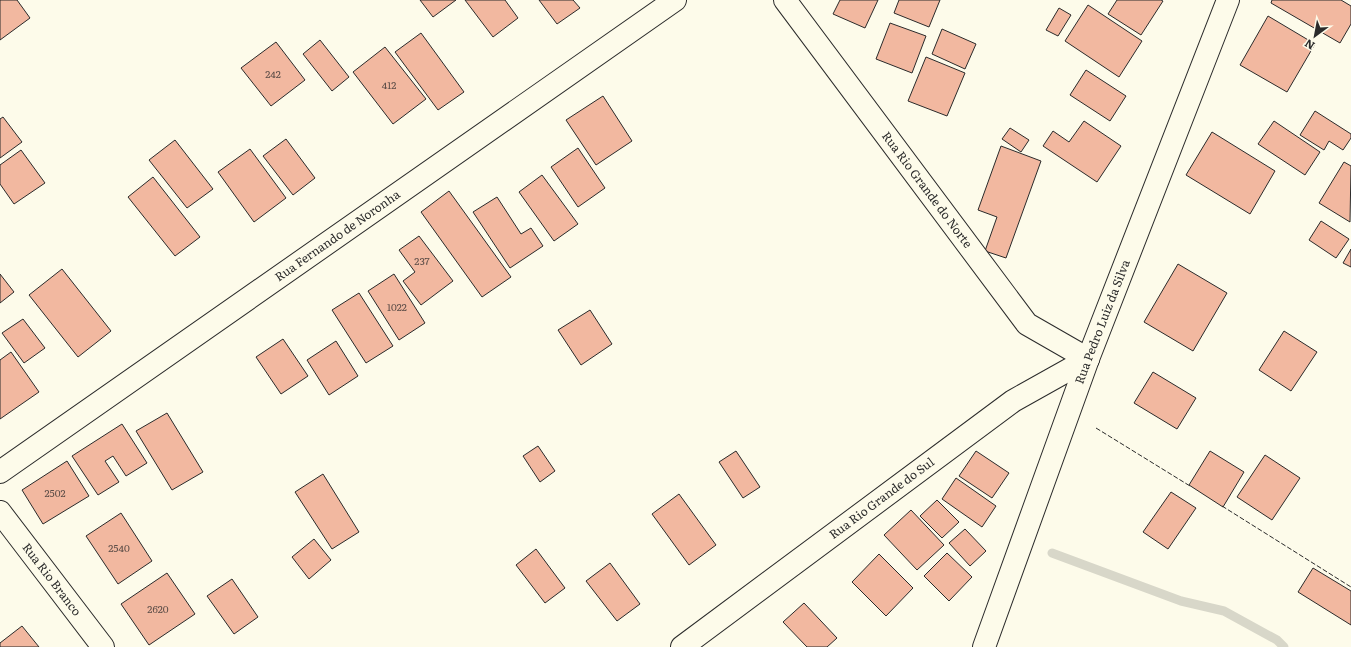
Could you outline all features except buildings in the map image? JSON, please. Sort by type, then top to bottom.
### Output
[{"type":"street","name":"Rua Fernando de Noronha","points":[[0,472],[675,0]]},
{"type":"street","name":"Rua Rio Grande do Norte","points":[[785,0],[1027,324],[1088,359]]},
{"type":"street","name":"Rua Pedro Luiz da Silva","points":[[984,647],[1088,359],[1228,0]]},
{"type":"street","name":"Rua Rio Grande do Sul","points":[[682,647],[1012,401],[1088,359]]},
{"type":"street","name":"Rua Rio Branco","points":[[0,512],[103,647]]},
{"type":"waterway","points":[[1052,553],[1181,601],[1224,611],[1277,640],[1284,647]]},
{"type":"fence","points":[[1096,428],[1190,486]]},
{"type":"fence","points":[[1222,506],[1351,587]]}]
